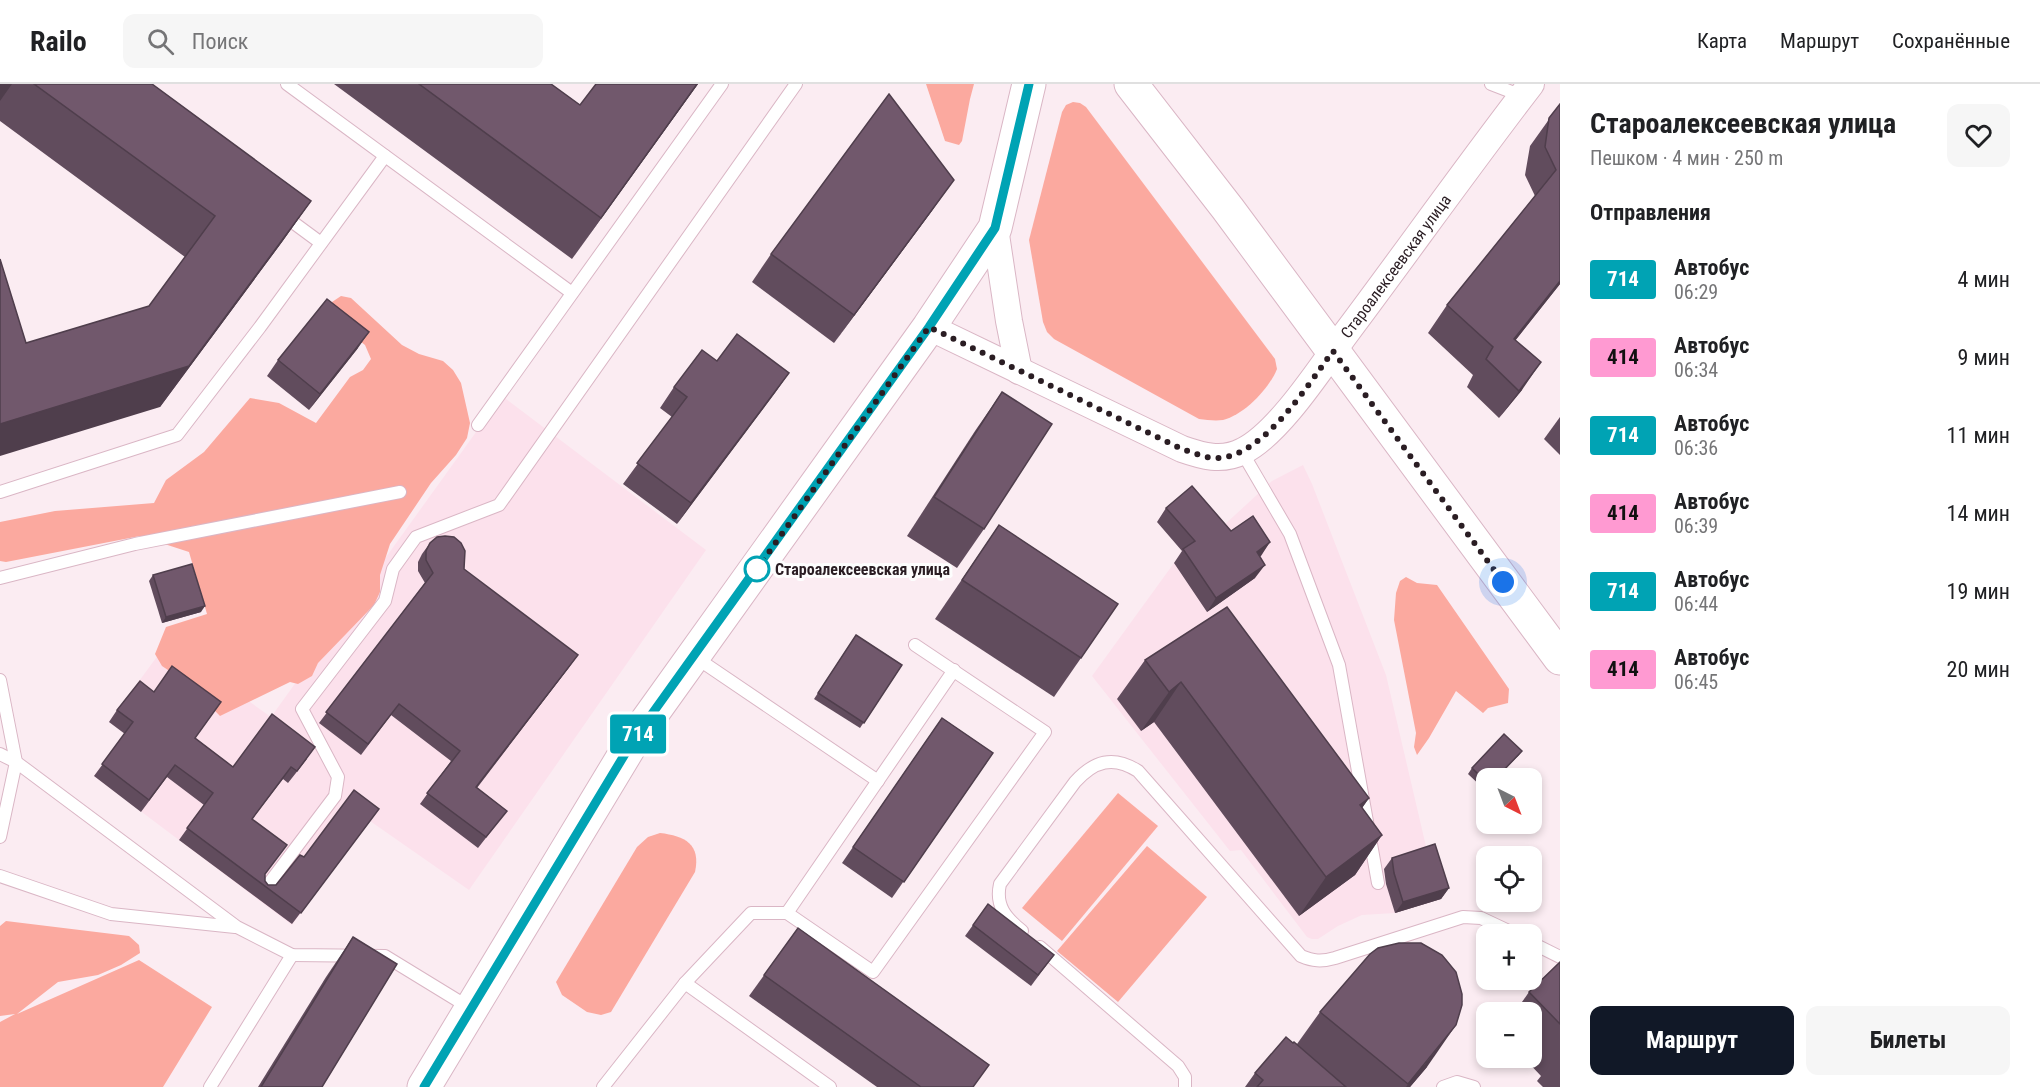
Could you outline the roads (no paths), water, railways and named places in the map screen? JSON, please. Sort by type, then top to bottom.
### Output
[{"type":"street","points":[[424,1087],[634,739],[929,327],[995,228],[1029,84]]},
{"type":"street","points":[[1131,84],[1228,209],[1560,658]]},
{"type":"street","name":"Староалексеевская улица","points":[[929,327],[1182,449],[1214,458],[1242,452],[1274,428],[1526,90]]},
{"type":"street","points":[[995,228],[1019,371]]},
{"type":"lane","points":[[287,84],[572,293]]},
{"type":"lane","points":[[477,425],[722,84]]},
{"type":"lane","points":[[264,890],[335,796],[338,777],[302,709],[385,601],[393,570],[416,537],[499,505],[796,84]]},
{"type":"lane","points":[[1491,84],[1526,90]]},
{"type":"lane","points":[[0,492],[177,435],[385,156]]},
{"type":"lane","points":[[277,210],[321,243]]},
{"type":"lane","points":[[1242,452],[1290,534],[1339,664],[1378,882]]},
{"type":"lane","points":[[0,578],[135,544],[400,492]]},
{"type":"lane","points":[[603,1087],[685,983],[751,913],[787,913],[873,972],[1045,732],[915,645]]},
{"type":"lane","points":[[694,656],[878,781]]},
{"type":"lane","points":[[787,913],[954,670]]},
{"type":"lane","points":[[0,680],[16,762],[0,837]]},
{"type":"lane","points":[[0,754],[16,762],[237,927],[292,955],[385,956],[471,1009]]},
{"type":"lane","points":[[1185,1087],[1185,1077],[1178,1066],[1011,922],[1000,906],[998,892],[1005,875],[1086,770],[1109,762],[1118,762],[1138,771],[1301,956],[1313,961],[1335,958],[1463,917],[1481,918],[1494,924]]},
{"type":"lane","points":[[0,876],[111,914],[237,927]]},
{"type":"lane","points":[[1542,948],[1560,957]]},
{"type":"lane","points":[[210,1087],[292,955]]},
{"type":"lane","points":[[685,983],[830,1087]]},
{"type":"lane","points":[[1443,1087],[1457,1082],[1474,1087]]},
{"type":"place","name":"Староалексеевская улица","points":[[757,569]]}]
